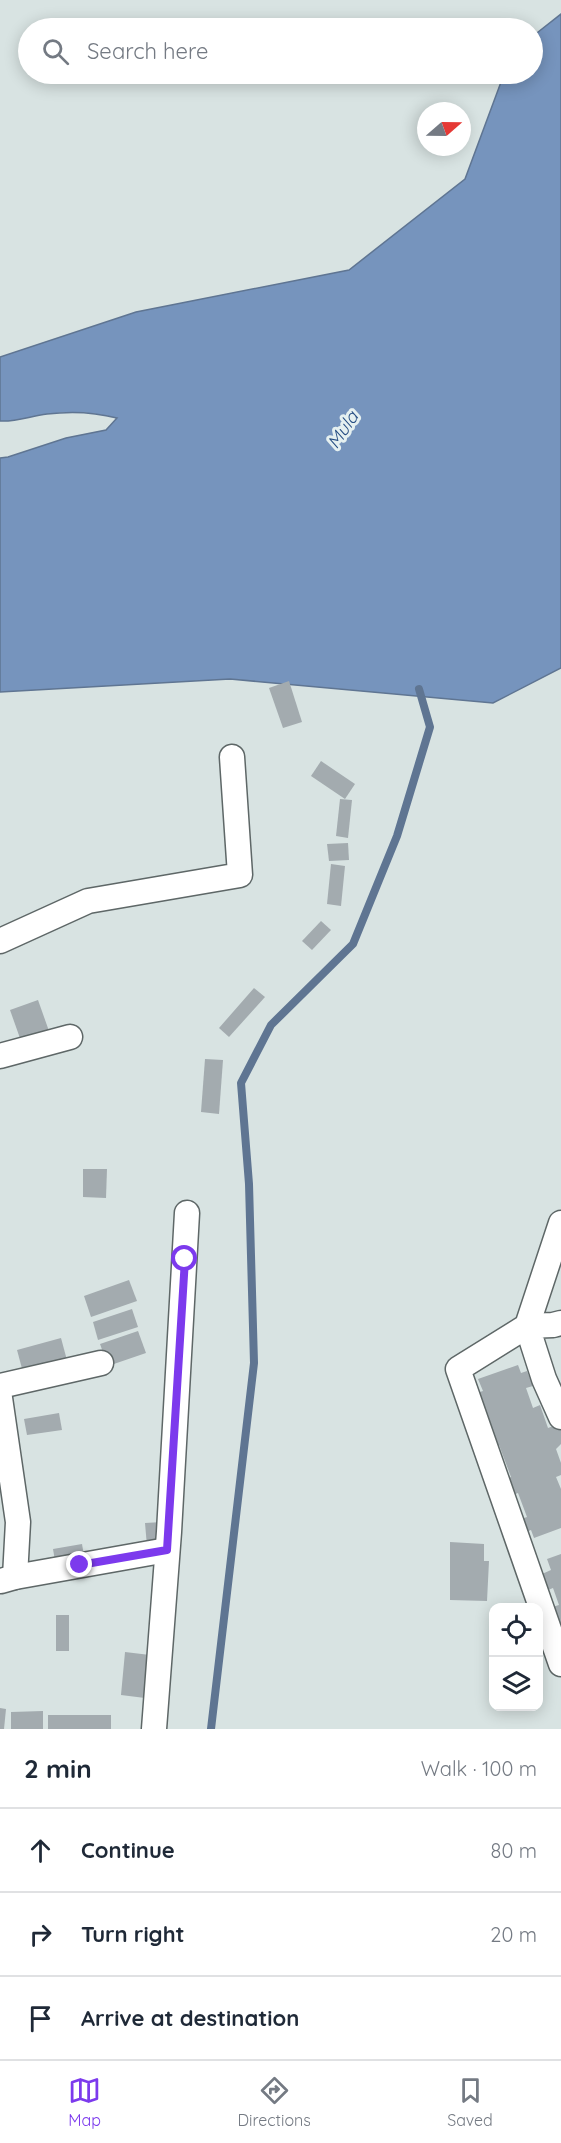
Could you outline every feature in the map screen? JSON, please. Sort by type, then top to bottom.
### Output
[{"type":"street","points":[[0,941],[88,901],[240,875],[232,757]]},
{"type":"street","points":[[0,1056],[70,1037]]},
{"type":"street","points":[[154,1729],[187,1213]]},
{"type":"street","points":[[561,1223],[527,1326],[544,1379],[561,1417]]},
{"type":"street","points":[[561,1323],[527,1326],[458,1369],[561,1664]]},
{"type":"street","points":[[0,1386],[101,1363]]},
{"type":"street","points":[[0,1398],[18,1522],[7,1579],[167,1550]]},
{"type":"water","name":"Mula","points":[[561,14],[561,668],[493,703],[230,679],[0,692],[0,458],[66,438],[106,430],[117,418],[91,413],[65,413],[0,421],[0,357],[136,312],[349,270],[465,179],[500,84],[543,84],[543,28]]},
{"type":"building","points":[[289,681],[302,722],[283,728],[269,688]]},
{"type":"building","points":[[321,761],[355,784],[345,799],[311,776]]},
{"type":"building","points":[[340,799],[352,800],[348,838],[336,836]]},
{"type":"building","points":[[348,843],[349,860],[329,861],[327,844]]},
{"type":"building","points":[[331,864],[345,866],[341,906],[327,904]]},
{"type":"building","points":[[321,921],[331,930],[312,950],[302,941]]},
{"type":"building","points":[[254,988],[265,997],[229,1037],[219,1028]]},
{"type":"building","points":[[38,1000],[49,1031],[21,1041],[10,1010]]},
{"type":"building","points":[[205,1059],[223,1060],[219,1114],[201,1112]]},
{"type":"building","points":[[83,1169],[107,1169],[106,1198],[83,1197]]},
{"type":"building","points":[[129,1280],[137,1301],[91,1317],[84,1296]]},
{"type":"building","points":[[132,1309],[138,1327],[98,1340],[93,1322]]},
{"type":"building","points":[[138,1331],[146,1353],[108,1366],[100,1344]]},
{"type":"building","points":[[61,1338],[68,1364],[24,1376],[17,1350]]},
{"type":"building","points":[[518,1365],[521,1373],[527,1371],[533,1386],[526,1388],[533,1408],[540,1405],[548,1428],[559,1424],[561,1431],[561,1444],[556,1449],[561,1463],[561,1475],[556,1477],[561,1489],[561,1528],[534,1538],[531,1530],[526,1532],[521,1519],[527,1517],[518,1493],[513,1495],[506,1479],[511,1477],[499,1445],[490,1448],[483,1428],[491,1425],[485,1408],[479,1410],[473,1394],[483,1391],[478,1379]]},
{"type":"building","points":[[59,1413],[62,1430],[27,1435],[24,1419]]},
{"type":"building","points":[[162,1522],[163,1544],[147,1546],[145,1523]]},
{"type":"building","points":[[450,1542],[484,1544],[484,1561],[489,1561],[487,1601],[450,1600]]},
{"type":"building","points":[[82,1544],[85,1562],[56,1567],[53,1549]]},
{"type":"building","points":[[561,1554],[561,1627],[559,1628],[552,1607],[559,1605],[553,1588],[548,1590],[542,1574],[551,1570],[547,1559]]},
{"type":"building","points":[[56,1615],[69,1615],[69,1651],[56,1651]]},
{"type":"building","points":[[125,1652],[150,1655],[145,1698],[121,1695]]},
{"type":"building","points":[[0,1708],[6,1709],[4,1729],[0,1729]]},
{"type":"building","points":[[43,1711],[43,1729],[11,1729],[11,1712]]},
{"type":"building","points":[[48,1715],[111,1715],[111,1729],[48,1729]]},
{"type":"waterway","points":[[211,1729],[254,1363],[249,1184],[241,1083],[271,1025],[353,944],[397,836],[430,727],[419,689]]},
{"type":"route","points":[[80,1565],[167,1550],[185,1259]]}]
